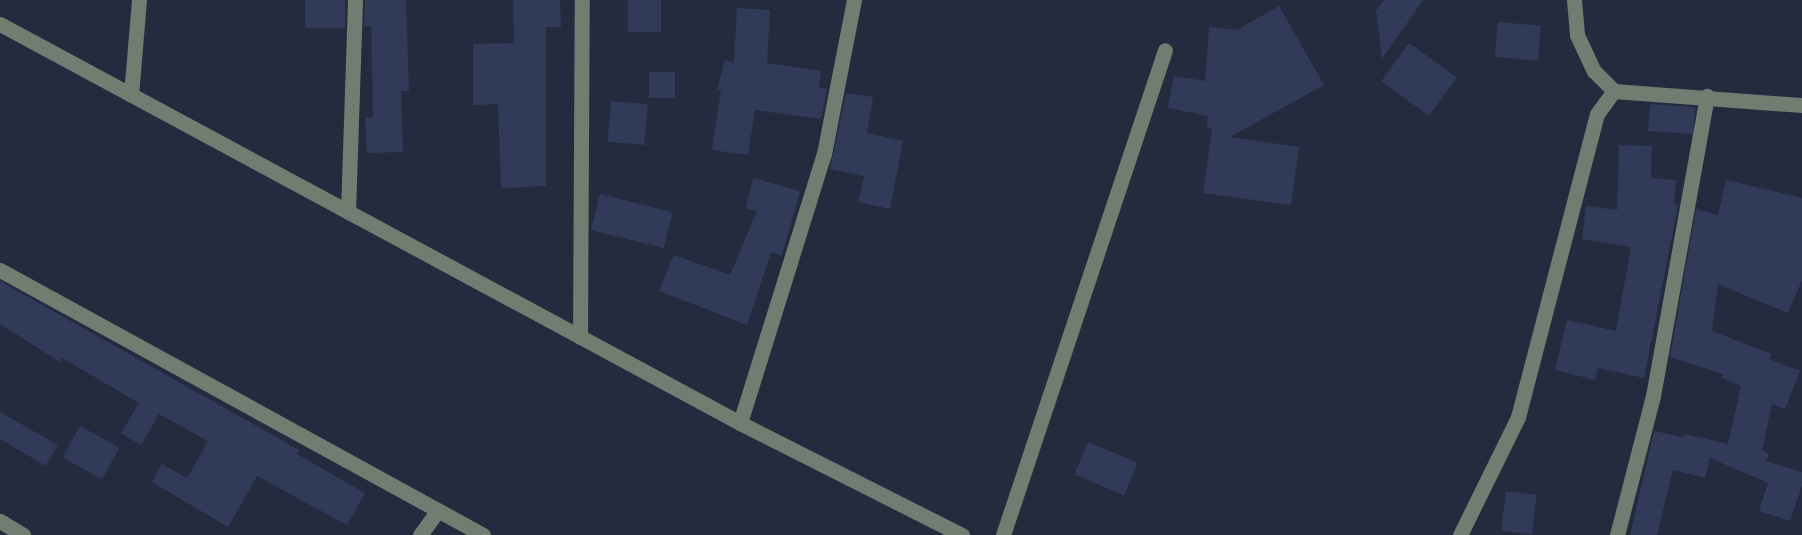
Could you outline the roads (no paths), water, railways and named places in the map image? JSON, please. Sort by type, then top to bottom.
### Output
[{"type":"street","points":[[131,95],[139,0]]},
{"type":"street","points":[[348,212],[355,0]]},
{"type":"street","points":[[580,337],[582,0]]},
{"type":"street","points":[[740,423],[824,154],[854,0]]},
{"type":"street","points":[[1574,0],[1577,35],[1594,70],[1614,91],[1707,96],[1802,105]]},
{"type":"street","points":[[0,24],[740,423],[962,535]]},
{"type":"street","points":[[1003,535],[1165,50]]},
{"type":"street","points":[[1460,535],[1518,417],[1597,114],[1614,91]]},
{"type":"street","points":[[1617,535],[1653,396],[1707,96]]},
{"type":"street","points":[[0,270],[437,512],[483,535]]},
{"type":"street","points":[[420,535],[437,512]]},
{"type":"street","points":[[0,521],[23,535]]}]
